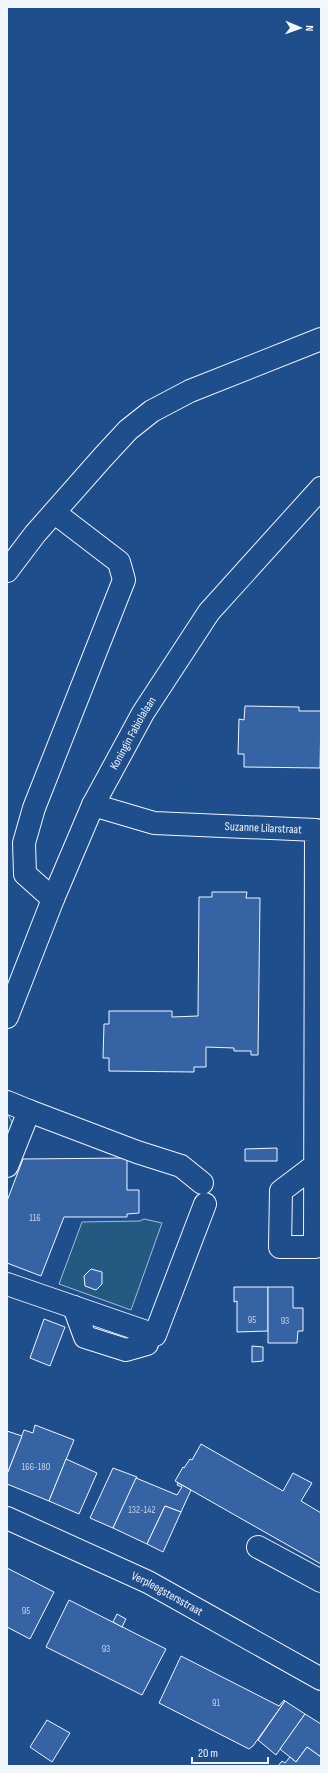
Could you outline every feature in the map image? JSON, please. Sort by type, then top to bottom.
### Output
[{"type":"street","points":[[7,571],[35,534],[128,430],[152,411],[190,391],[321,339]]},
{"type":"street","name":"Koningin Fabiolalaan","points":[[7,1017],[53,899],[93,805],[143,713],[209,612],[321,488]]},
{"type":"street","points":[[53,899],[25,874],[24,843],[34,808],[124,580],[120,562],[55,513]]},
{"type":"street","name":"Suzanne Lilarstraat","points":[[93,805],[154,823],[318,824],[314,1166]]},
{"type":"street","points":[[7,1102],[137,1152],[181,1166],[204,1194],[155,1335],[7,1284]]},
{"type":"street","points":[[7,1166],[29,1110]]},
{"type":"street","points":[[74,1307],[85,1337],[126,1350],[148,1344]]},
{"type":"street","name":"Verpleegstersstraat","points":[[7,1518],[148,1582],[318,1671]]},
{"type":"street","points":[[258,1547],[321,1581]]},
{"type":"shaded area","points":[[7,1113],[13,1124],[7,1139]]},
{"type":"shaded area","points":[[144,1219],[162,1223],[131,1310],[59,1284],[82,1222],[140,1221]]},
{"type":"building","points":[[245,706],[299,707],[299,711],[321,711],[320,768],[244,767],[244,754],[238,754],[239,719],[244,720]]},
{"type":"building","points":[[212,892],[247,892],[246,898],[260,898],[258,1055],[251,1055],[251,1051],[234,1051],[234,1048],[206,1047],[206,1067],[194,1067],[194,1072],[109,1071],[109,1058],[103,1058],[104,1024],[109,1024],[109,1011],[172,1011],[172,1017],[198,1016],[199,897],[212,897]]},
{"type":"building","points":[[277,1148],[277,1161],[245,1161],[245,1149]]},
{"type":"building","points":[[127,1158],[127,1190],[139,1190],[139,1213],[127,1214],[127,1217],[64,1217],[41,1276],[7,1263],[7,1201],[23,1159]]},
{"type":"building","points":[[91,1269],[102,1272],[102,1284],[96,1290],[85,1286],[84,1276]]},
{"type":"building","points":[[234,1287],[268,1287],[268,1331],[237,1332],[237,1301],[234,1302]]},
{"type":"building","points":[[268,1287],[293,1287],[293,1308],[303,1308],[303,1331],[298,1331],[297,1343],[268,1343]]},
{"type":"building","points":[[44,1319],[65,1327],[50,1366],[30,1358]]},
{"type":"building","points":[[252,1346],[263,1347],[263,1361],[252,1362]]},
{"type":"building","points":[[35,1425],[74,1440],[49,1501],[7,1484],[7,1474],[24,1430],[33,1433]]},
{"type":"building","points":[[7,1431],[22,1436],[7,1474]]},
{"type":"building","points":[[201,1444],[283,1491],[293,1473],[312,1483],[301,1501],[321,1513],[321,1564],[175,1481],[183,1467],[184,1468],[190,1459],[192,1460]]},
{"type":"building","points":[[66,1459],[97,1473],[79,1514],[49,1501]]},
{"type":"building","points":[[113,1468],[137,1477],[113,1528],[90,1518]]},
{"type":"building","points":[[136,1478],[177,1495],[182,1487],[177,1485],[178,1483],[191,1490],[181,1512],[165,1506],[147,1544],[113,1528]]},
{"type":"building","points":[[165,1506],[181,1512],[163,1552],[147,1544]]},
{"type":"building","points":[[7,1568],[54,1592],[30,1639],[7,1627]]},
{"type":"building","points":[[69,1600],[166,1649],[142,1695],[46,1647]]},
{"type":"building","points":[[117,1614],[126,1619],[122,1627],[113,1622]]},
{"type":"building","points":[[181,1656],[279,1706],[284,1700],[285,1701],[253,1746],[249,1749],[159,1703]]},
{"type":"building","points":[[285,1701],[305,1714],[276,1755],[258,1740]]},
{"type":"building","points":[[305,1714],[321,1724],[321,1757],[307,1747],[296,1762],[280,1749]]},
{"type":"building","points":[[47,1720],[70,1733],[52,1762],[30,1747]]},
{"type":"building","points":[[307,1747],[321,1757],[321,1766],[278,1766],[282,1761],[285,1763],[290,1757],[296,1762]]}]
